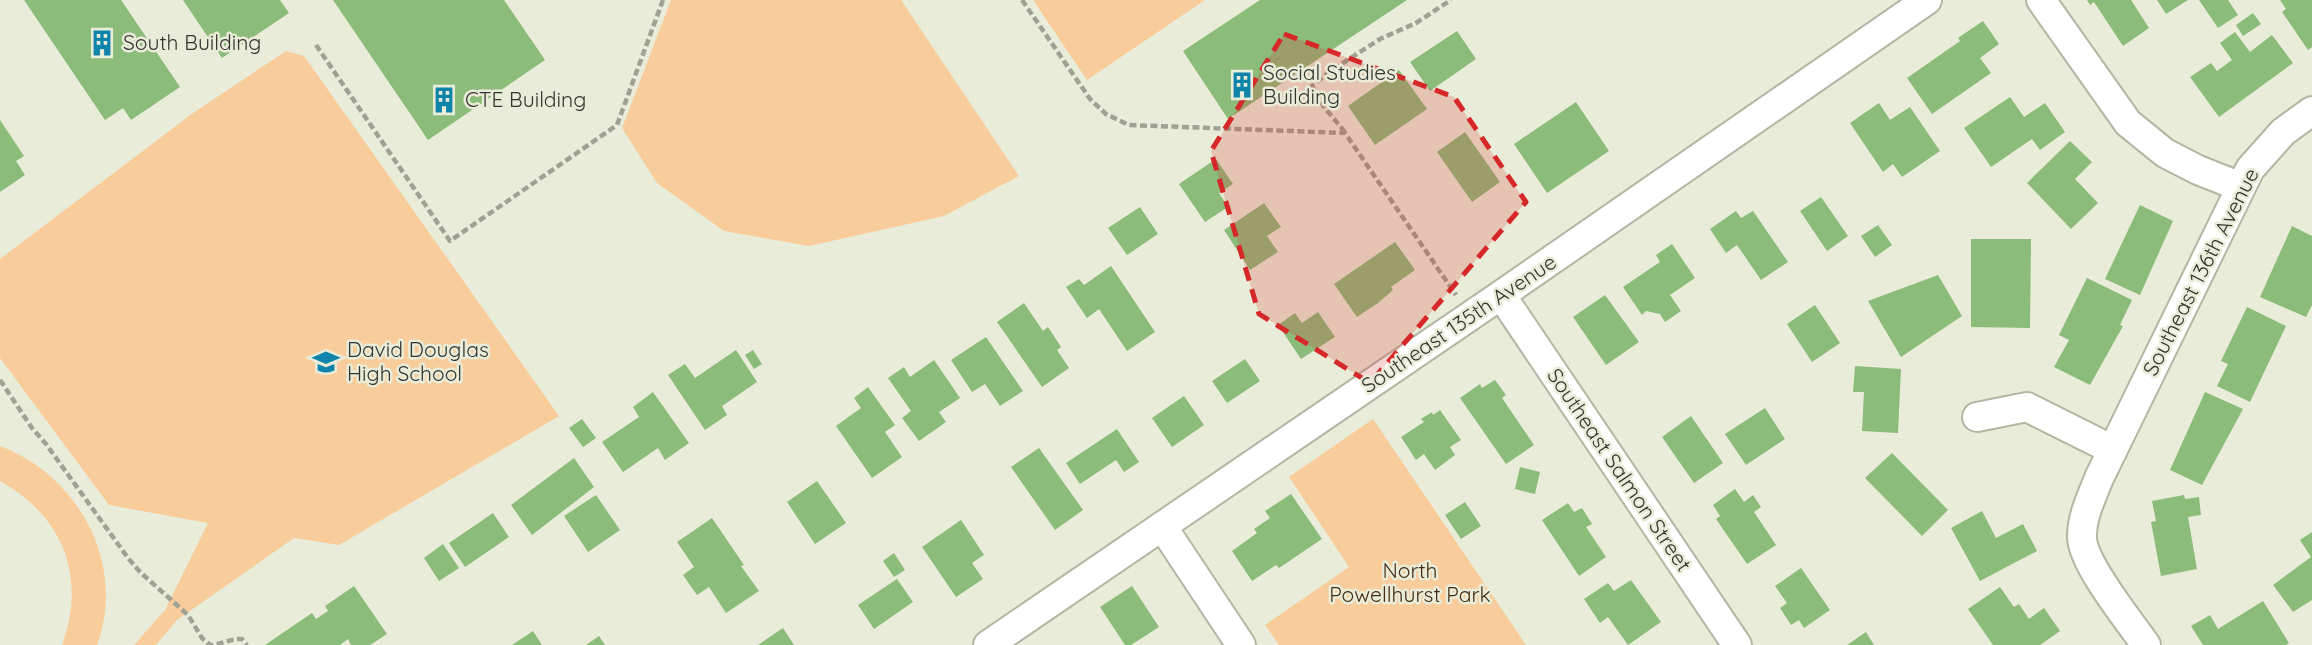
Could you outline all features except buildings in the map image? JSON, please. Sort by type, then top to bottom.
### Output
[{"type":"street","name":"Southeast 135th Avenue","points":[[988,645],[1471,316],[1927,0]]},
{"type":"street","points":[[2041,0],[2128,123],[2165,153],[2241,187]]},
{"type":"street","name":"Southeast 136th Avenue","points":[[2146,645],[2087,556],[2081,538],[2085,514],[2099,478],[2250,169],[2283,132],[2312,111]]},
{"type":"street","name":"Southeast Salmon Street","points":[[1501,295],[1737,645]]},
{"type":"street","points":[[1977,416],[2026,407],[2113,450]]},
{"type":"street","points":[[1162,526],[1241,645]]},
{"type":"path","points":[[316,45],[450,241],[617,125],[663,0]]},
{"type":"path","points":[[1023,0],[1090,99],[1105,114],[1129,125],[1345,132]]},
{"type":"path","points":[[1451,0],[1416,23],[1380,39],[1312,86],[1471,316]]},
{"type":"path","points":[[0,380],[32,428],[140,572],[188,615],[209,645],[237,638],[247,645]]},
{"type":"highlighted area","points":[[1284,34],[1454,97],[1526,202],[1370,383],[1259,314],[1211,151]]},
{"type":"green space","points":[[671,0],[901,0],[1019,176],[944,216],[809,246],[724,231],[657,183],[622,128]]},
{"type":"green space","points":[[1033,0],[1205,0],[1087,80]]},
{"type":"green space","points":[[286,51],[304,56],[559,416],[339,545],[294,538],[177,620],[156,645],[134,645],[165,610],[208,523],[109,505],[0,358],[0,259],[193,113]]},
{"type":"green space","name":"North Powellhurst Park","points":[[1373,419],[1526,645],[1279,645],[1265,625],[1349,567],[1289,477]]},
{"type":"green space","points":[[0,446],[28,460],[52,478],[73,500],[89,526],[100,554],[105,584],[105,614],[97,645],[62,645],[72,596],[70,572],[64,551],[54,530],[40,512],[22,495],[0,481]]},
{"type":"place","name":"South Building","points":[[102,43]]},
{"type":"place","name":"Social Studies Building","points":[[1242,85]]},
{"type":"place","name":"CTE Building","points":[[444,100]]},
{"type":"place","name":"David Douglas High School","points":[[326,362]]}]
